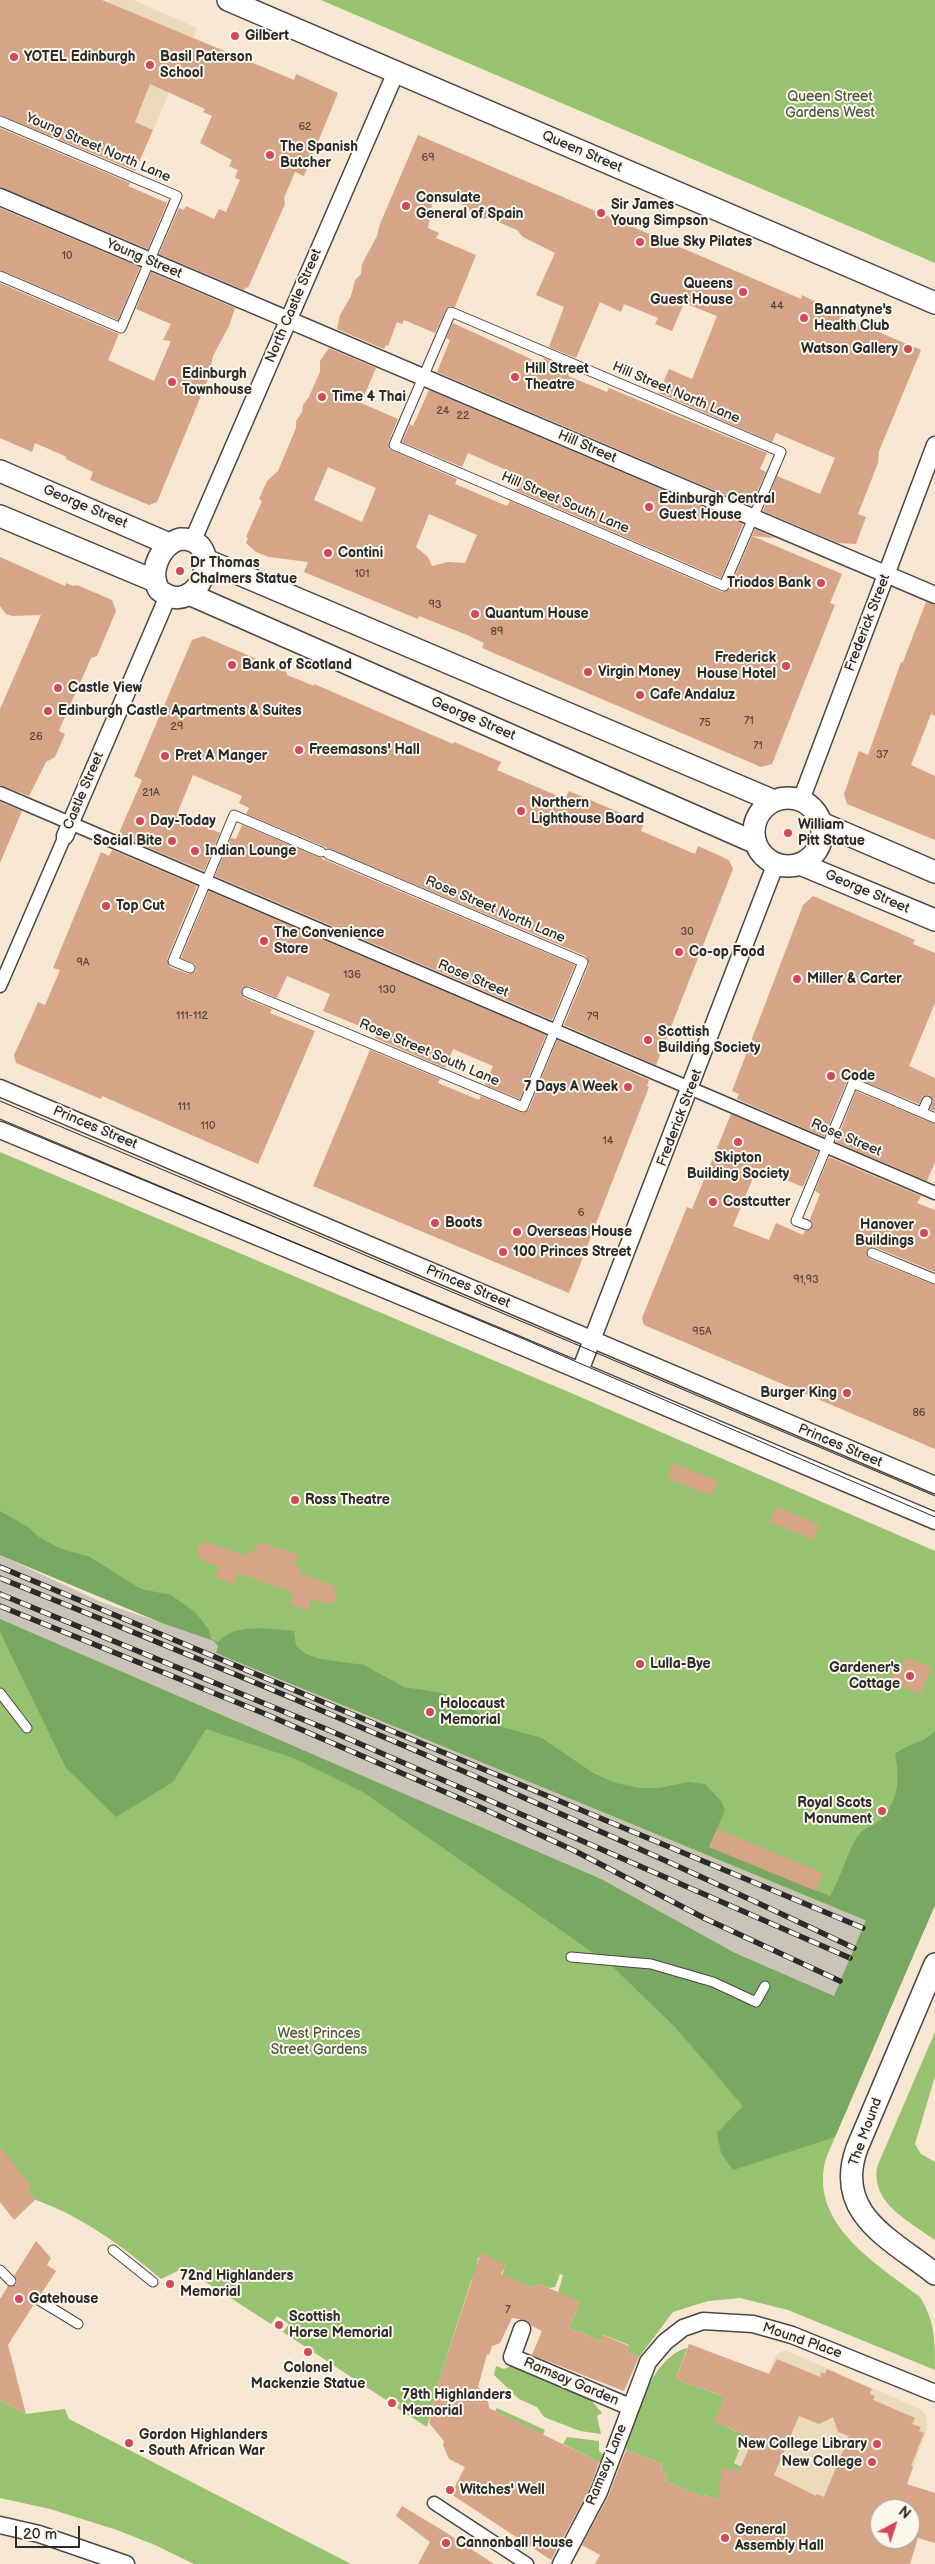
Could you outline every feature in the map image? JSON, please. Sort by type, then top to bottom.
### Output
[{"type":"street","name":"Queen Street","points":[[228,0],[935,304]]},
{"type":"street","name":"North Castle Street","points":[[193,540],[396,72]]},
{"type":"street","name":"Young Street","points":[[0,197],[288,320]]},
{"type":"street","name":"Hill Street","points":[[288,320],[935,595]]},
{"type":"street","name":"Frederick Street","points":[[801,800],[935,445]]},
{"type":"street","name":"George Street","points":[[0,471],[169,544]]},
{"type":"street","name":"George Street","points":[[0,516],[161,588],[176,598],[189,594],[756,844],[764,856],[776,863],[788,866],[800,864],[811,857],[818,847],[822,835],[821,823]]},
{"type":"street","points":[[161,588],[158,561],[169,544],[180,539],[193,540],[204,550],[206,560],[201,579],[189,594]]},
{"type":"street","points":[[206,560],[774,801]]},
{"type":"street","name":"Castle Street","points":[[0,986],[68,829],[161,588]]},
{"type":"street","name":"Rose Street","points":[[0,793],[68,829],[206,881],[934,1191]]},
{"type":"street","points":[[756,844],[755,822],[762,810],[774,801],[790,798],[801,800],[814,809],[821,823],[935,872]]},
{"type":"street","name":"Frederick Street","points":[[580,1371],[594,1340],[776,863]]},
{"type":"street","name":"George Street","points":[[800,864],[935,920]]},
{"type":"street","name":"Princes Street","points":[[0,1088],[935,1485]]},
{"type":"street","points":[[0,1130],[580,1371],[935,1522]]},
{"type":"street","name":"The Mound","points":[[935,1964],[852,2161],[851,2185],[854,2198],[870,2222],[935,2274]]},
{"type":"street","name":"Mound Place","points":[[648,2362],[665,2342],[683,2328],[703,2321],[730,2321],[753,2324],[792,2335],[935,2393]]},
{"type":"street","name":"Ramsay Garden","points":[[522,2329],[512,2357],[630,2407]]},
{"type":"street","name":"Ramsay Lane","points":[[561,2564],[599,2492],[648,2362]]},
{"type":"street","points":[[434,2503],[527,2564]]},
{"type":"street","points":[[0,2525],[40,2534],[126,2564]]},
{"type":"lane","name":"Young Street North Lane","points":[[0,121],[177,196],[150,261]]},
{"type":"lane","points":[[0,276],[121,328],[150,261]]},
{"type":"lane","name":"Hill Street North Lane","points":[[423,377],[451,312],[781,452],[753,517]]},
{"type":"lane","name":"Hill Street South Lane","points":[[423,377],[394,445],[724,586],[753,517]]},
{"type":"lane","name":"Rose Street North Lane","points":[[206,881],[234,815],[583,962],[555,1030]]},
{"type":"lane","points":[[190,968],[173,961],[206,881]]},
{"type":"lane","name":"Rose Street South Lane","points":[[247,992],[523,1107],[555,1030]]},
{"type":"lane","points":[[807,1225],[796,1221],[853,1082],[935,1118]]},
{"type":"lane","points":[[922,1112],[926,1101]]},
{"type":"lane","points":[[872,1253],[935,1279]]},
{"type":"lane","points":[[0,1692],[27,1728]]},
{"type":"lane","points":[[571,1958],[651,1964],[713,1982],[756,2002],[764,1986]]},
{"type":"lane","points":[[113,2250],[152,2282]]},
{"type":"lane","points":[[0,2270],[11,2281]]},
{"type":"lane","points":[[37,2299],[78,2324]]},
{"type":"shaded area","name":"Basil Paterson School","points":[[109,0],[133,0],[197,28],[153,130],[129,119],[86,55]]},
{"type":"shaded area","points":[[0,1555],[101,1602],[214,1641],[219,1646],[216,1653],[866,1921],[834,1996],[735,1953],[601,1879],[0,1619]]},
{"type":"shaded area","name":"New College","points":[[782,2351],[787,2351],[841,2374],[838,2380],[857,2388],[859,2382],[922,2410],[927,2419],[927,2429],[902,2499],[870,2499],[870,2510],[644,2517],[661,2471],[668,2474],[665,2481],[704,2497],[705,2495],[718,2500],[741,2466],[734,2463],[775,2357]]},
{"type":"green space","name":"Queen Street Gardens West","points":[[321,0],[935,0],[935,263]]},
{"type":"green space","name":"West Princes Street Gardens","points":[[0,1152],[571,1393],[935,1551],[935,1905],[827,2156],[823,2185],[828,2205],[837,2224],[851,2241],[885,2271],[920,2297],[929,2315],[933,2331],[935,2370],[788,2310],[740,2298],[708,2301],[673,2312],[639,2357],[627,2352],[629,2345],[604,2335],[601,2341],[569,2328],[580,2302],[558,2293],[563,2275],[560,2274],[555,2287],[549,2288],[540,2284],[531,2287],[502,2275],[506,2265],[502,2266],[483,2254],[478,2258],[476,2273],[471,2281],[439,2381],[427,2427],[397,2408],[400,2403],[390,2396],[386,2400],[283,2332],[289,2324],[277,2316],[271,2324],[187,2270],[182,2269],[161,2279],[115,2242],[80,2220],[44,2203],[26,2197],[0,2147],[0,1619],[601,1879],[735,1953],[834,1996],[866,1921],[216,1653],[218,1646],[214,1641],[162,1623],[0,1555]]},
{"type":"green space","points":[[0,1511],[28,1527],[39,1537],[59,1548],[90,1557],[141,1589],[171,1595],[196,1613],[209,1630],[211,1639],[218,1642],[225,1636],[244,1629],[264,1628],[294,1631],[296,1646],[306,1654],[320,1659],[364,1665],[404,1687],[441,1693],[464,1700],[491,1724],[542,1738],[593,1773],[616,1783],[639,1788],[659,1788],[689,1782],[705,1784],[721,1801],[725,1810],[709,1847],[830,1896],[859,1834],[879,1821],[891,1806],[897,1781],[895,1754],[926,1739],[935,1731],[935,1905],[835,2137],[733,2170],[721,2153],[717,2133],[743,2106],[675,2027],[612,1966],[363,1792],[296,1759],[206,1729],[173,1782],[116,1817],[66,1768],[0,1632],[0,1619],[601,1879],[735,1953],[834,1996],[866,1920],[216,1653],[218,1646],[214,1641],[162,1623],[0,1555]]},
{"type":"green space","points":[[935,2032],[935,2076],[915,2144],[921,2154],[935,2162],[935,2240],[904,2218],[886,2201],[880,2191],[877,2180],[877,2167]]},
{"type":"green space","points":[[687,2348],[676,2379],[725,2397],[715,2421],[737,2432],[743,2416],[752,2419],[734,2463],[742,2467],[718,2500],[705,2495],[703,2497],[665,2481],[668,2474],[661,2471],[663,2464],[626,2450],[634,2421],[646,2390],[654,2376],[664,2363],[675,2354]]},
{"type":"green space","points":[[496,2366],[504,2369],[511,2366],[589,2398],[602,2413],[597,2416],[601,2434],[580,2431],[544,2417],[537,2407],[519,2399],[494,2375]]},
{"type":"green space","points":[[0,2400],[26,2414],[65,2409],[69,2419],[351,2564],[194,2564],[155,2545],[117,2530],[50,2509],[0,2498]]},
{"type":"green space","points":[[497,2408],[545,2430],[543,2435],[495,2411]]},
{"type":"green space","points":[[567,2437],[599,2441],[599,2451],[604,2455],[601,2463],[563,2444]]},
{"type":"building","points":[[0,0],[102,0],[294,80],[296,74],[338,93],[304,176],[295,172],[284,198],[285,204],[248,288],[246,287],[244,290],[159,254],[179,208],[184,210],[186,206],[214,219],[219,209],[226,212],[240,180],[235,178],[238,170],[229,166],[232,160],[200,143],[212,116],[203,112],[205,109],[150,84],[135,122],[153,130],[135,171],[0,115]]},
{"type":"building","points":[[0,128],[130,183],[128,186],[167,203],[148,249],[0,187]]},
{"type":"building","points":[[418,135],[801,299],[802,295],[830,309],[829,311],[921,350],[879,451],[878,463],[858,514],[866,517],[856,544],[838,543],[763,511],[777,476],[820,494],[835,458],[776,433],[772,442],[659,393],[669,369],[692,379],[717,316],[684,303],[672,331],[655,324],[658,318],[624,304],[621,312],[600,302],[576,358],[549,347],[564,307],[536,295],[555,253],[523,237],[517,230],[489,218],[483,219],[471,215],[469,208],[454,200],[434,193],[428,228],[439,233],[436,238],[476,255],[455,307],[450,306],[446,309],[435,333],[404,320],[402,324],[397,322],[388,346],[386,345],[384,349],[337,329],[340,315],[351,296],[355,280],[361,274],[362,264],[377,236],[380,224]]},
{"type":"building","points":[[0,208],[140,267],[118,320],[0,270]]},
{"type":"building","points":[[151,272],[235,308],[229,326],[213,356],[208,379],[157,502],[149,505],[90,480],[93,472],[66,459],[67,457],[35,443],[32,452],[0,438],[0,283],[119,334],[108,360],[154,381],[171,341],[163,340],[171,324],[136,309]]},
{"type":"building","points":[[453,323],[542,364],[544,358],[571,370],[568,376],[607,392],[609,388],[767,453],[760,469],[766,472],[751,506],[437,372],[450,340],[446,338]]},
{"type":"building","points":[[329,348],[376,368],[361,403],[398,419],[388,443],[389,449],[457,479],[455,484],[507,506],[510,501],[722,592],[730,588],[752,536],[842,574],[830,603],[835,605],[772,764],[761,767],[482,648],[484,643],[467,635],[419,616],[418,619],[304,572],[308,562],[269,557],[256,552],[246,543],[248,538],[246,537],[262,501],[259,499],[267,481],[278,471],[296,428],[296,421],[320,372],[320,361]],"holes":[[[328,467],[376,488],[362,522],[314,500]],[[429,514],[477,535],[465,563],[448,562],[432,566],[428,557],[416,547]]]},
{"type":"building","points":[[429,390],[743,524],[721,578],[515,490],[522,477],[468,453],[462,467],[402,442],[410,424],[413,426]]},
{"type":"building","points":[[755,529],[775,538],[752,536]]},
{"type":"building","points":[[0,557],[65,586],[66,583],[73,586],[77,585],[112,600],[116,611],[97,656],[91,658],[60,728],[59,731],[65,734],[55,757],[46,762],[29,796],[0,785],[0,709],[41,615],[12,616],[6,614],[0,606]]},
{"type":"building","points":[[926,602],[935,605],[935,716],[931,714],[911,765],[935,776],[935,840],[847,804],[844,794],[859,751],[868,755],[901,662],[903,662]]},
{"type":"building","points":[[203,636],[287,672],[287,675],[314,686],[314,684],[453,744],[454,742],[501,762],[497,770],[565,799],[569,791],[644,823],[641,831],[695,854],[698,846],[729,860],[733,869],[656,1065],[564,1025],[589,964],[586,956],[246,814],[249,808],[239,803],[242,796],[193,775],[177,814],[220,833],[204,871],[118,835],[142,780],[134,776],[192,640]]},
{"type":"building","points":[[0,802],[22,811],[0,863]]},
{"type":"building","points":[[242,825],[575,965],[552,1020],[215,876],[231,838],[236,839]]},
{"type":"building","points":[[112,850],[197,886],[167,959],[170,967],[188,974],[196,971],[195,964],[181,958],[209,891],[546,1035],[520,1099],[485,1085],[493,1066],[453,1049],[445,1068],[375,1038],[377,1033],[323,1011],[330,994],[287,976],[277,998],[249,986],[241,990],[244,998],[272,1009],[270,1013],[315,1031],[258,1164],[102,1096],[101,1099],[16,1063],[14,1055],[38,1002],[45,1005],[60,970],[53,968],[101,852],[109,856]]},
{"type":"building","points":[[813,896],[915,940],[913,944],[935,953],[935,1003],[909,1066],[935,1078],[935,1111],[930,1109],[933,1101],[929,1095],[923,1096],[919,1104],[852,1077],[847,1081],[824,1137],[737,1099],[739,1094],[732,1091],[803,905]]},
{"type":"building","points":[[557,1040],[649,1080],[647,1086],[649,1087],[569,1293],[313,1186],[370,1050],[440,1079],[438,1083],[479,1100],[481,1096],[523,1113],[529,1109]]},
{"type":"building","points":[[856,1091],[935,1124],[935,1162],[927,1181],[836,1142]]},
{"type":"building","points":[[731,1114],[818,1152],[803,1187],[757,1168],[733,1226],[769,1240],[776,1223],[803,1235],[805,1231],[811,1230],[813,1224],[810,1219],[820,1194],[815,1191],[829,1157],[921,1196],[917,1203],[935,1210],[935,1272],[874,1247],[869,1248],[866,1253],[870,1259],[935,1285],[935,1449],[644,1325],[642,1318],[687,1207],[692,1209]]},
{"type":"building","points":[[673,1463],[718,1481],[711,1496],[667,1478]]},
{"type":"building","points":[[776,1506],[820,1525],[813,1540],[770,1522]]},
{"type":"building","points":[[207,1542],[247,1556],[249,1550],[255,1552],[259,1542],[298,1555],[295,1566],[301,1568],[299,1573],[333,1585],[337,1593],[334,1601],[326,1604],[312,1599],[308,1610],[290,1604],[294,1593],[238,1573],[234,1584],[215,1578],[219,1567],[201,1560],[197,1553],[199,1545]]},
{"type":"building","name":"Gardener's Cottage","points":[[906,1658],[931,1667],[921,1694],[890,1682],[896,1667],[901,1669]]},
{"type":"building","points":[[717,1829],[823,1873],[816,1891],[709,1847]]},
{"type":"building","points":[[0,2147],[31,2186],[28,2193],[37,2198],[14,2220],[0,2202]]},
{"type":"building","name":"Gatehouse","points":[[36,2241],[51,2258],[47,2265],[56,2271],[41,2294],[32,2295],[31,2299],[34,2304],[8,2345],[26,2414],[0,2400],[0,2299],[8,2286],[16,2285],[17,2280],[14,2276]]},
{"type":"building","points":[[481,2252],[506,2266],[501,2274],[531,2287],[540,2284],[580,2302],[569,2328],[601,2341],[603,2335],[629,2346],[627,2352],[639,2357],[624,2391],[532,2355],[542,2331],[532,2326],[526,2320],[512,2318],[500,2343],[492,2346],[489,2355],[487,2354],[478,2387],[487,2394],[489,2408],[599,2462],[590,2488],[551,2560],[451,2494],[465,2467],[449,2459],[443,2445],[444,2441],[429,2423],[439,2381]]},
{"type":"building","points":[[689,2344],[769,2374],[777,2359],[820,2377],[821,2372],[825,2374],[827,2369],[872,2389],[870,2394],[875,2396],[873,2400],[915,2418],[912,2424],[921,2427],[919,2431],[924,2433],[911,2466],[913,2467],[907,2484],[935,2493],[935,2543],[920,2539],[920,2499],[870,2499],[870,2549],[915,2549],[910,2564],[595,2564],[600,2555],[582,2545],[608,2497],[626,2450],[663,2464],[661,2471],[668,2474],[665,2481],[703,2497],[705,2495],[718,2500],[722,2467],[739,2471],[753,2439],[714,2421],[725,2397],[676,2379]],"holes":[[[799,2416],[819,2424],[833,2417],[838,2432],[849,2436],[824,2497],[817,2494],[816,2496],[774,2475]]]},
{"type":"building","name":"Cannonball House","points":[[402,2506],[494,2564],[418,2564],[430,2542],[396,2516]]},
{"type":"tram line","points":[[0,1101],[935,1496]]},
{"type":"tram line","points":[[0,1119],[526,1340],[935,1517]]},
{"type":"railway","points":[[0,1567],[863,1928]]},
{"type":"railway","points":[[0,1578],[216,1666],[537,1803],[854,1948]]},
{"type":"railway","points":[[0,1594],[326,1729],[850,1958]]},
{"type":"railway","points":[[0,1606],[263,1713],[475,1805],[575,1851],[706,1919],[840,1981]]},
{"type":"place","name":"Gilbert","points":[[235,36]]},
{"type":"place","name":"YOTEL Edinburgh","points":[[14,57]]},
{"type":"place","name":"Basil Paterson School","points":[[150,65]]},
{"type":"place","name":"The Spanish Butcher","points":[[270,155]]},
{"type":"place","name":"Consulate General of Spain","points":[[406,206]]},
{"type":"place","name":"Sir James Young Simpson","points":[[601,213]]},
{"type":"place","name":"Blue Sky Pilates","points":[[640,242]]},
{"type":"place","name":"Queens Guest House","points":[[743,292]]},
{"type":"place","name":"Bannatyne's Health Club","points":[[804,318]]},
{"type":"place","name":"Watson Gallery","points":[[908,349]]},
{"type":"place","name":"Hill Street Theatre","points":[[515,377]]},
{"type":"place","name":"Edinburgh Townhouse","points":[[172,382]]},
{"type":"place","name":"Time 4 Thai","points":[[322,397]]},
{"type":"place","name":"Edinburgh Central Guest House","points":[[649,507]]},
{"type":"place","name":"Contini","points":[[328,553]]},
{"type":"place","name":"Dr Thomas Chalmers Statue","points":[[180,571]]},
{"type":"place","name":"Triodos Bank","points":[[821,583]]},
{"type":"place","name":"Quantum House","points":[[475,614]]},
{"type":"place","name":"Bank of Scotland","points":[[232,665]]},
{"type":"place","name":"Frederick House Hotel","points":[[786,666]]},
{"type":"place","name":"Virgin Money","points":[[588,672]]},
{"type":"place","name":"Castle View","points":[[58,688]]},
{"type":"place","name":"Cafe Andaluz","points":[[640,695]]},
{"type":"place","name":"Edinburgh Castle Apartments & Suites","points":[[48,711]]},
{"type":"place","name":"Freemasons' Hall","points":[[299,750]]},
{"type":"place","name":"Pret A Manger","points":[[165,756]]},
{"type":"place","name":"Northern Lighthouse Board","points":[[521,811]]},
{"type":"place","name":"Day-Today","points":[[140,821]]},
{"type":"place","name":"William Pitt Statue","points":[[788,833]]},
{"type":"place","name":"Social Bite","points":[[172,841]]},
{"type":"place","name":"Indian Lounge","points":[[195,851]]},
{"type":"place","name":"Top Cut","points":[[106,906]]},
{"type":"place","name":"The Convenience Store","points":[[264,941]]},
{"type":"place","name":"Co-op Food","points":[[679,952]]},
{"type":"place","name":"Miller & Carter","points":[[797,979]]},
{"type":"place","name":"Scottish Building Society","points":[[648,1040]]},
{"type":"place","name":"Code","points":[[831,1076]]},
{"type":"place","name":"7 Days A Week","points":[[628,1087]]},
{"type":"place","name":"Skipton Building Society","points":[[738,1142]]},
{"type":"place","name":"Costcutter","points":[[713,1202]]},
{"type":"place","name":"Boots","points":[[435,1223]]},
{"type":"place","name":"Overseas House","points":[[517,1232]]},
{"type":"place","name":"Hanover Buildings","points":[[924,1233]]},
{"type":"place","name":"100 Princes Street","points":[[503,1252]]},
{"type":"place","name":"Burger King","points":[[847,1393]]},
{"type":"place","name":"Ross Theatre","points":[[295,1500]]},
{"type":"place","name":"Lulla-Bye","points":[[640,1664]]},
{"type":"place","name":"Gardener's Cottage","points":[[910,1676]]},
{"type":"place","name":"Holocaust Memorial","points":[[430,1712]]},
{"type":"place","name":"Royal Scots Monument","points":[[882,1811]]},
{"type":"place","name":"72nd Highlanders Memorial","points":[[170,2284]]},
{"type":"place","name":"Gatehouse","points":[[19,2299]]},
{"type":"place","name":"Scottish Horse Memorial","points":[[279,2325]]},
{"type":"place","name":"Colonel Mackenzie Statue","points":[[308,2352]]},
{"type":"place","name":"78th Highlanders Memorial","points":[[392,2403]]},
{"type":"place","name":"Gordon Highlanders - South African War","points":[[129,2443]]},
{"type":"place","name":"New College Library","points":[[877,2444]]},
{"type":"place","name":"New College","points":[[872,2462]]},
{"type":"place","name":"Witches' Well","points":[[450,2490]]},
{"type":"place","name":"General Assembly Hall","points":[[725,2538]]},
{"type":"place","name":"Cannonball House","points":[[446,2543]]}]
